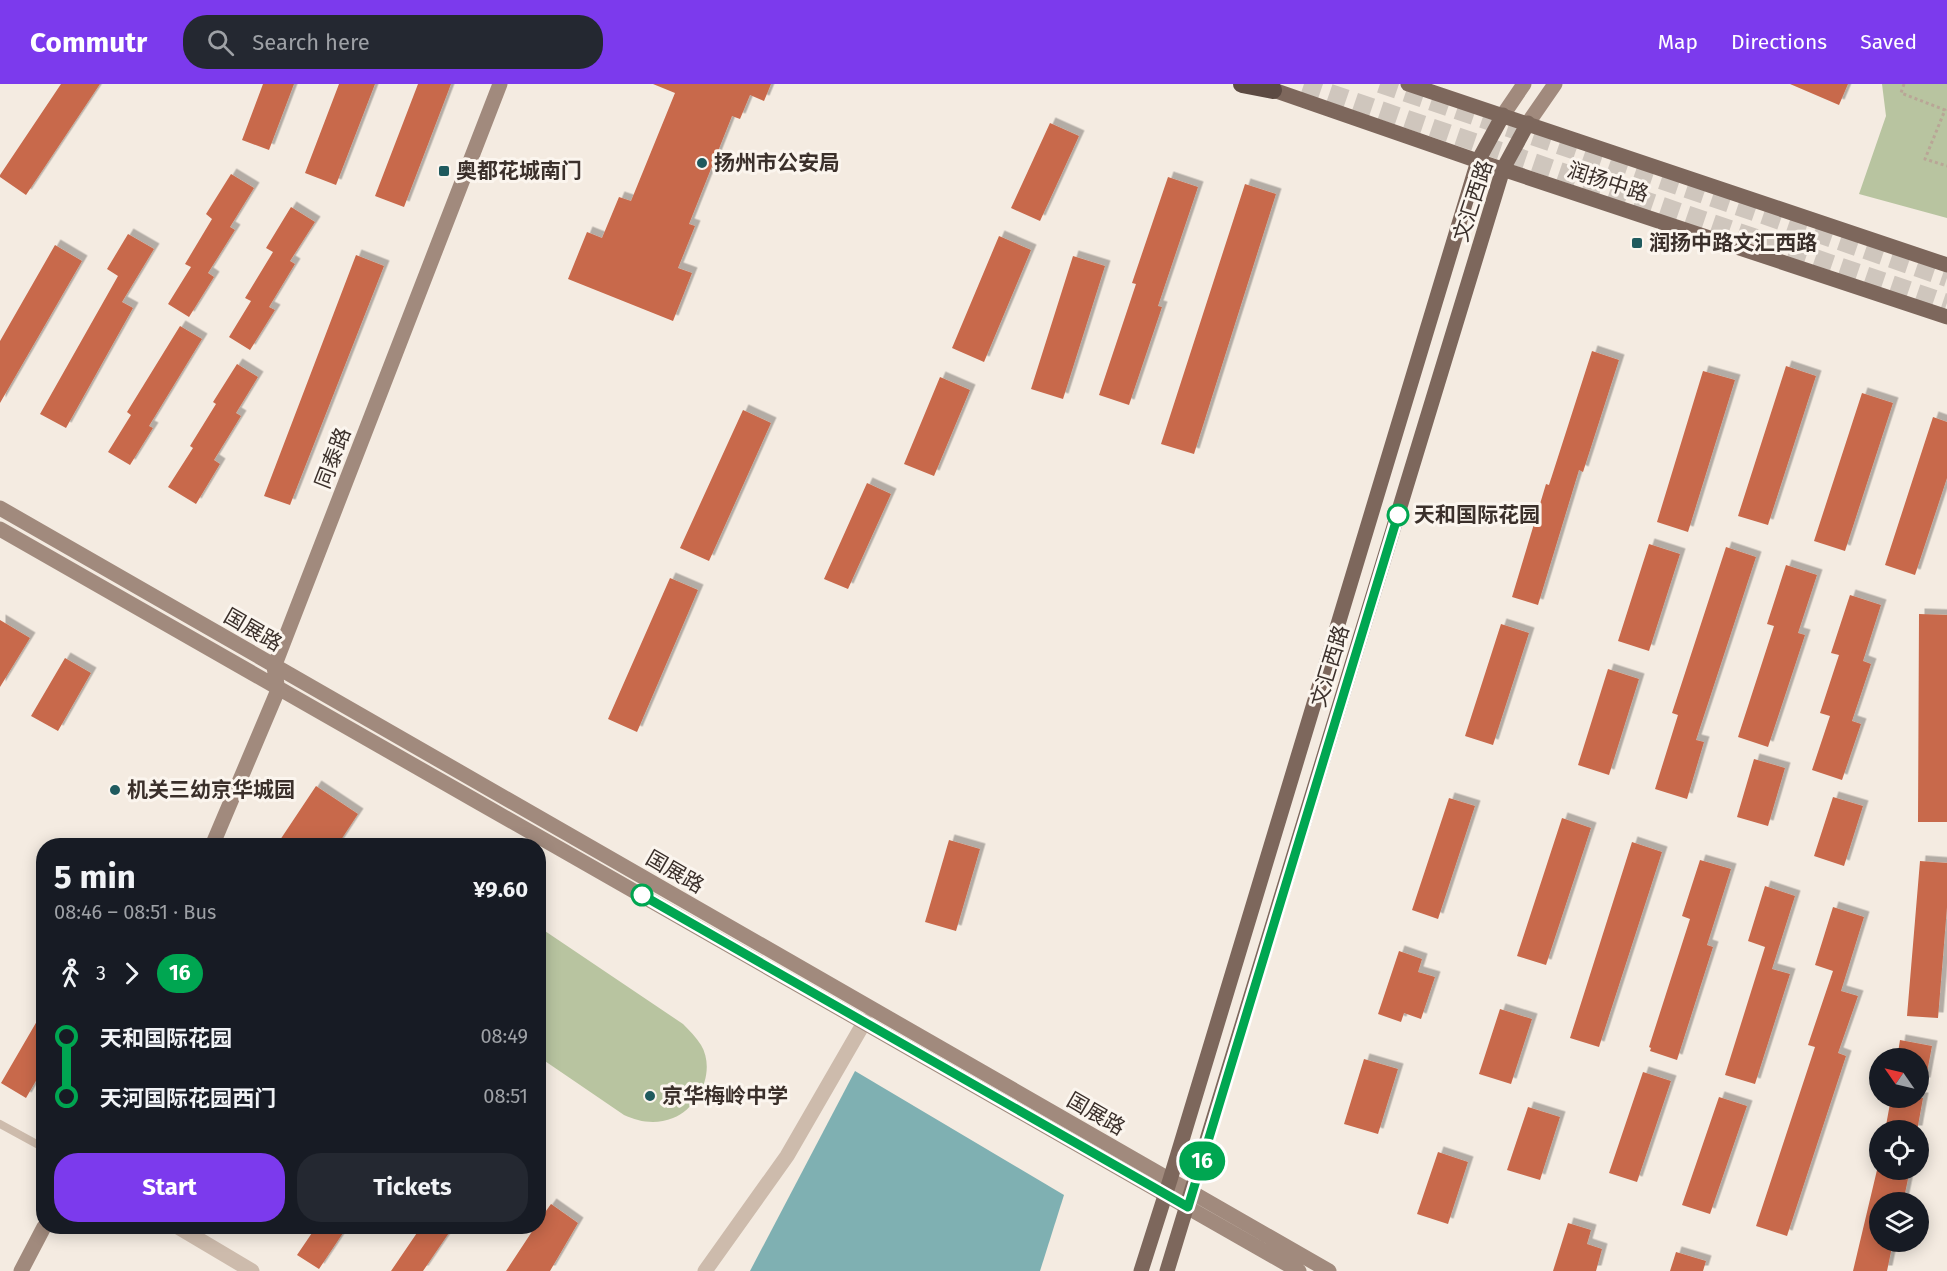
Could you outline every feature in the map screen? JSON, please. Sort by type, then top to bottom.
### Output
[{"type":"highway","points":[[1242,84],[1265,87]]},
{"type":"main road","name":"润扬中路","points":[[1408,84],[1947,265]]},
{"type":"main road","name":"润扬中路","points":[[1265,87],[1478,161],[1947,317]]},
{"type":"main road","name":"文汇西路","points":[[1141,1271],[1478,161],[1503,115]]},
{"type":"main road","name":"文汇西路","points":[[1167,1271],[1503,169],[1528,123]]},
{"type":"street","name":"同泰路","points":[[274,667],[500,84]]},
{"type":"street","name":"文汇西路","points":[[1503,115],[1524,84]]},
{"type":"street","name":"文汇西路","points":[[1528,123],[1555,84]]},
{"type":"street","name":"国展路","points":[[0,508],[1168,1187]]},
{"type":"street","name":"国展路","points":[[0,529],[540,838]]},
{"type":"street","points":[[215,838],[278,690],[274,667]]},
{"type":"street","name":"国展路","points":[[546,841],[865,1021],[1190,1199],[1329,1271]]},
{"type":"street","points":[[705,1271],[787,1156],[865,1021]]},
{"type":"street","name":"国展路","points":[[1190,1199],[1299,1271]]},
{"type":"street","points":[[21,1271],[40,1234]]},
{"type":"street","points":[[190,1234],[252,1271]]},
{"type":"lane","points":[[0,1124],[36,1144]]},
{"type":"path","points":[[1904,84],[1901,93],[1945,110],[1925,159],[1947,166]]},
{"type":"green space","points":[[1882,84],[1947,84],[1947,218],[1859,194],[1886,116]]},
{"type":"green space","points":[[546,932],[683,1024],[701,1045],[707,1065],[706,1076],[698,1097],[683,1113],[673,1118],[648,1122],[624,1115],[546,1062]]},
{"type":"water","points":[[855,1071],[1064,1195],[1040,1271],[750,1271]]},
{"type":"building","points":[[61,84],[100,84],[26,195],[0,175]]},
{"type":"building","points":[[263,84],[294,84],[269,150],[242,140]]},
{"type":"building","points":[[339,84],[375,84],[336,185],[305,173]]},
{"type":"building","points":[[418,84],[451,84],[404,207],[375,196]]},
{"type":"building","points":[[653,84],[771,84],[764,101],[750,95],[740,119],[732,116],[689,224],[695,226],[678,268],[692,273],[673,321],[568,279],[587,232],[602,238],[619,197],[631,201],[675,93]]},
{"type":"building","points":[[1790,84],[1848,84],[1839,105]]},
{"type":"building","points":[[1050,123],[1079,136],[1040,221],[1011,208]]},
{"type":"building","points":[[231,174],[254,188],[230,227],[235,230],[208,273],[214,277],[189,317],[168,304],[191,267],[185,264],[212,219],[206,214]]},
{"type":"building","points":[[1168,177],[1198,187],[1158,306],[1162,307],[1129,405],[1099,395],[1136,284],[1132,283]]},
{"type":"building","points":[[1245,184],[1276,194],[1194,454],[1161,444]]},
{"type":"building","points":[[291,207],[315,222],[290,261],[295,264],[269,307],[275,310],[250,350],[229,337],[251,301],[245,298],[273,252],[266,248]]},
{"type":"building","points":[[128,234],[154,249],[122,302],[133,308],[66,428],[40,414],[118,276],[107,269]]},
{"type":"building","points":[[999,236],[1031,250],[984,362],[952,348]]},
{"type":"building","points":[[55,245],[82,261],[0,403],[0,341]]},
{"type":"building","points":[[356,255],[384,266],[290,505],[264,496]]},
{"type":"building","points":[[1073,256],[1105,266],[1063,399],[1031,389]]},
{"type":"building","points":[[180,326],[202,339],[149,426],[153,428],[130,465],[108,452],[131,415],[127,412]]},
{"type":"building","points":[[1592,351],[1619,360],[1583,472],[1579,470],[1538,605],[1512,597],[1546,484],[1549,485]]},
{"type":"building","points":[[237,364],[258,377],[236,413],[241,416],[214,460],[220,464],[196,504],[168,487],[193,448],[190,446],[216,404],[213,402]]},
{"type":"building","points":[[1786,366],[1816,376],[1768,525],[1738,516]]},
{"type":"building","points":[[1703,371],[1735,380],[1688,532],[1657,522]]},
{"type":"building","points":[[940,377],[970,390],[934,476],[904,464]]},
{"type":"building","points":[[1862,393],[1893,403],[1845,551],[1814,541]]},
{"type":"building","points":[[743,410],[771,423],[709,561],[680,548]]},
{"type":"building","points":[[1933,417],[1947,422],[1947,478],[1915,575],[1885,565]]},
{"type":"building","points":[[867,483],[891,494],[848,589],[824,579]]},
{"type":"building","points":[[1649,544],[1680,554],[1649,651],[1618,641]]},
{"type":"building","points":[[1726,547],[1756,557],[1696,740],[1704,742],[1687,799],[1655,789],[1678,715],[1672,713]]},
{"type":"building","points":[[1786,565],[1817,575],[1798,633],[1805,635],[1768,747],[1738,737],[1774,626],[1767,624]]},
{"type":"building","points":[[670,578],[698,590],[637,732],[608,719]]},
{"type":"building","points":[[1850,595],[1881,605],[1863,661],[1871,664],[1852,721],[1861,724],[1842,780],[1812,770],[1830,716],[1820,713],[1839,655],[1831,653]]},
{"type":"building","points":[[1919,614],[1947,615],[1947,822],[1918,822]]},
{"type":"building","points":[[0,620],[30,638],[0,687]]},
{"type":"building","points":[[1501,624],[1529,633],[1493,745],[1465,736]]},
{"type":"building","points":[[65,658],[91,673],[58,731],[31,716]]},
{"type":"building","points":[[1608,669],[1639,679],[1609,775],[1578,765]]},
{"type":"building","points":[[1754,759],[1785,768],[1768,826],[1737,817]]},
{"type":"building","points":[[316,786],[358,814],[342,838],[281,838]]},
{"type":"building","points":[[1833,797],[1863,806],[1844,866],[1814,856]]},
{"type":"building","points":[[1449,798],[1475,806],[1438,919],[1412,910]]},
{"type":"building","points":[[1562,818],[1591,828],[1546,965],[1517,956]]},
{"type":"building","points":[[949,840],[980,849],[956,931],[925,922]]},
{"type":"building","points":[[1632,842],[1662,852],[1599,1047],[1570,1038]]},
{"type":"building","points":[[1700,860],[1731,869],[1707,945],[1713,947],[1677,1060],[1650,1051],[1649,1047],[1690,919],[1682,916]]},
{"type":"building","points":[[1920,861],[1947,863],[1947,907],[1938,1018],[1907,1016]]},
{"type":"building","points":[[1765,886],[1795,896],[1772,969],[1790,974],[1755,1084],[1725,1075],[1765,947],[1748,941]]},
{"type":"building","points":[[1833,907],[1864,917],[1841,991],[1858,996],[1838,1053],[1846,1056],[1787,1236],[1756,1226],[1815,1047],[1808,1045],[1833,971],[1815,965]]},
{"type":"building","points":[[1399,951],[1422,959],[1418,972],[1435,977],[1421,1019],[1404,1013],[1401,1022],[1378,1014]]},
{"type":"building","points":[[1500,1009],[1532,1019],[1511,1084],[1479,1074]]},
{"type":"building","points":[[36,1023],[36,1081],[26,1098],[1,1083]]},
{"type":"building","points":[[1900,1040],[1932,1046],[1929,1062],[1929,1048],[1899,1048]]},
{"type":"building","points":[[1364,1059],[1398,1069],[1378,1134],[1344,1124]]},
{"type":"building","points":[[1643,1072],[1671,1081],[1637,1182],[1609,1173]]},
{"type":"building","points":[[1719,1097],[1747,1106],[1710,1214],[1682,1205]]},
{"type":"building","points":[[1528,1107],[1560,1117],[1540,1180],[1507,1170]]},
{"type":"building","points":[[1889,1108],[1921,1108],[1919,1120],[1887,1120]]},
{"type":"building","points":[[1438,1152],[1468,1162],[1448,1224],[1417,1214]]},
{"type":"building","points":[[1875,1180],[1908,1180],[1905,1192],[1872,1192]]},
{"type":"building","points":[[551,1204],[578,1223],[550,1271],[506,1271],[530,1234],[546,1234],[546,1211]]},
{"type":"building","points":[[1869,1204],[1869,1252],[1891,1252],[1887,1271],[1853,1271]]},
{"type":"building","points":[[1568,1223],[1591,1230],[1587,1244],[1602,1249],[1596,1271],[1553,1271]]},
{"type":"building","points":[[311,1234],[342,1234],[319,1269],[297,1255]]},
{"type":"building","points":[[416,1234],[448,1234],[423,1271],[391,1271]]},
{"type":"building","points":[[1676,1252],[1706,1261],[1703,1271],[1670,1271]]},
{"type":"tunnel","points":[[1304,84],[1947,303]]},
{"type":"tunnel","points":[[1380,84],[1947,278]]},
{"type":"bus line","name":"16","points":[[642,895],[1188,1207],[1398,515]]},
{"type":"place","name":"扬州市公安局","points":[[702,163]]},
{"type":"place","name":"奥都花城南门","points":[[444,171]]},
{"type":"place","name":"润扬中路文汇西路","points":[[1637,243]]},
{"type":"place","name":"天和国际花园","points":[[1398,515]]},
{"type":"place","name":"机关三幼京华城园","points":[[115,790]]},
{"type":"place","name":"京华梅岭中学","points":[[650,1096]]}]
